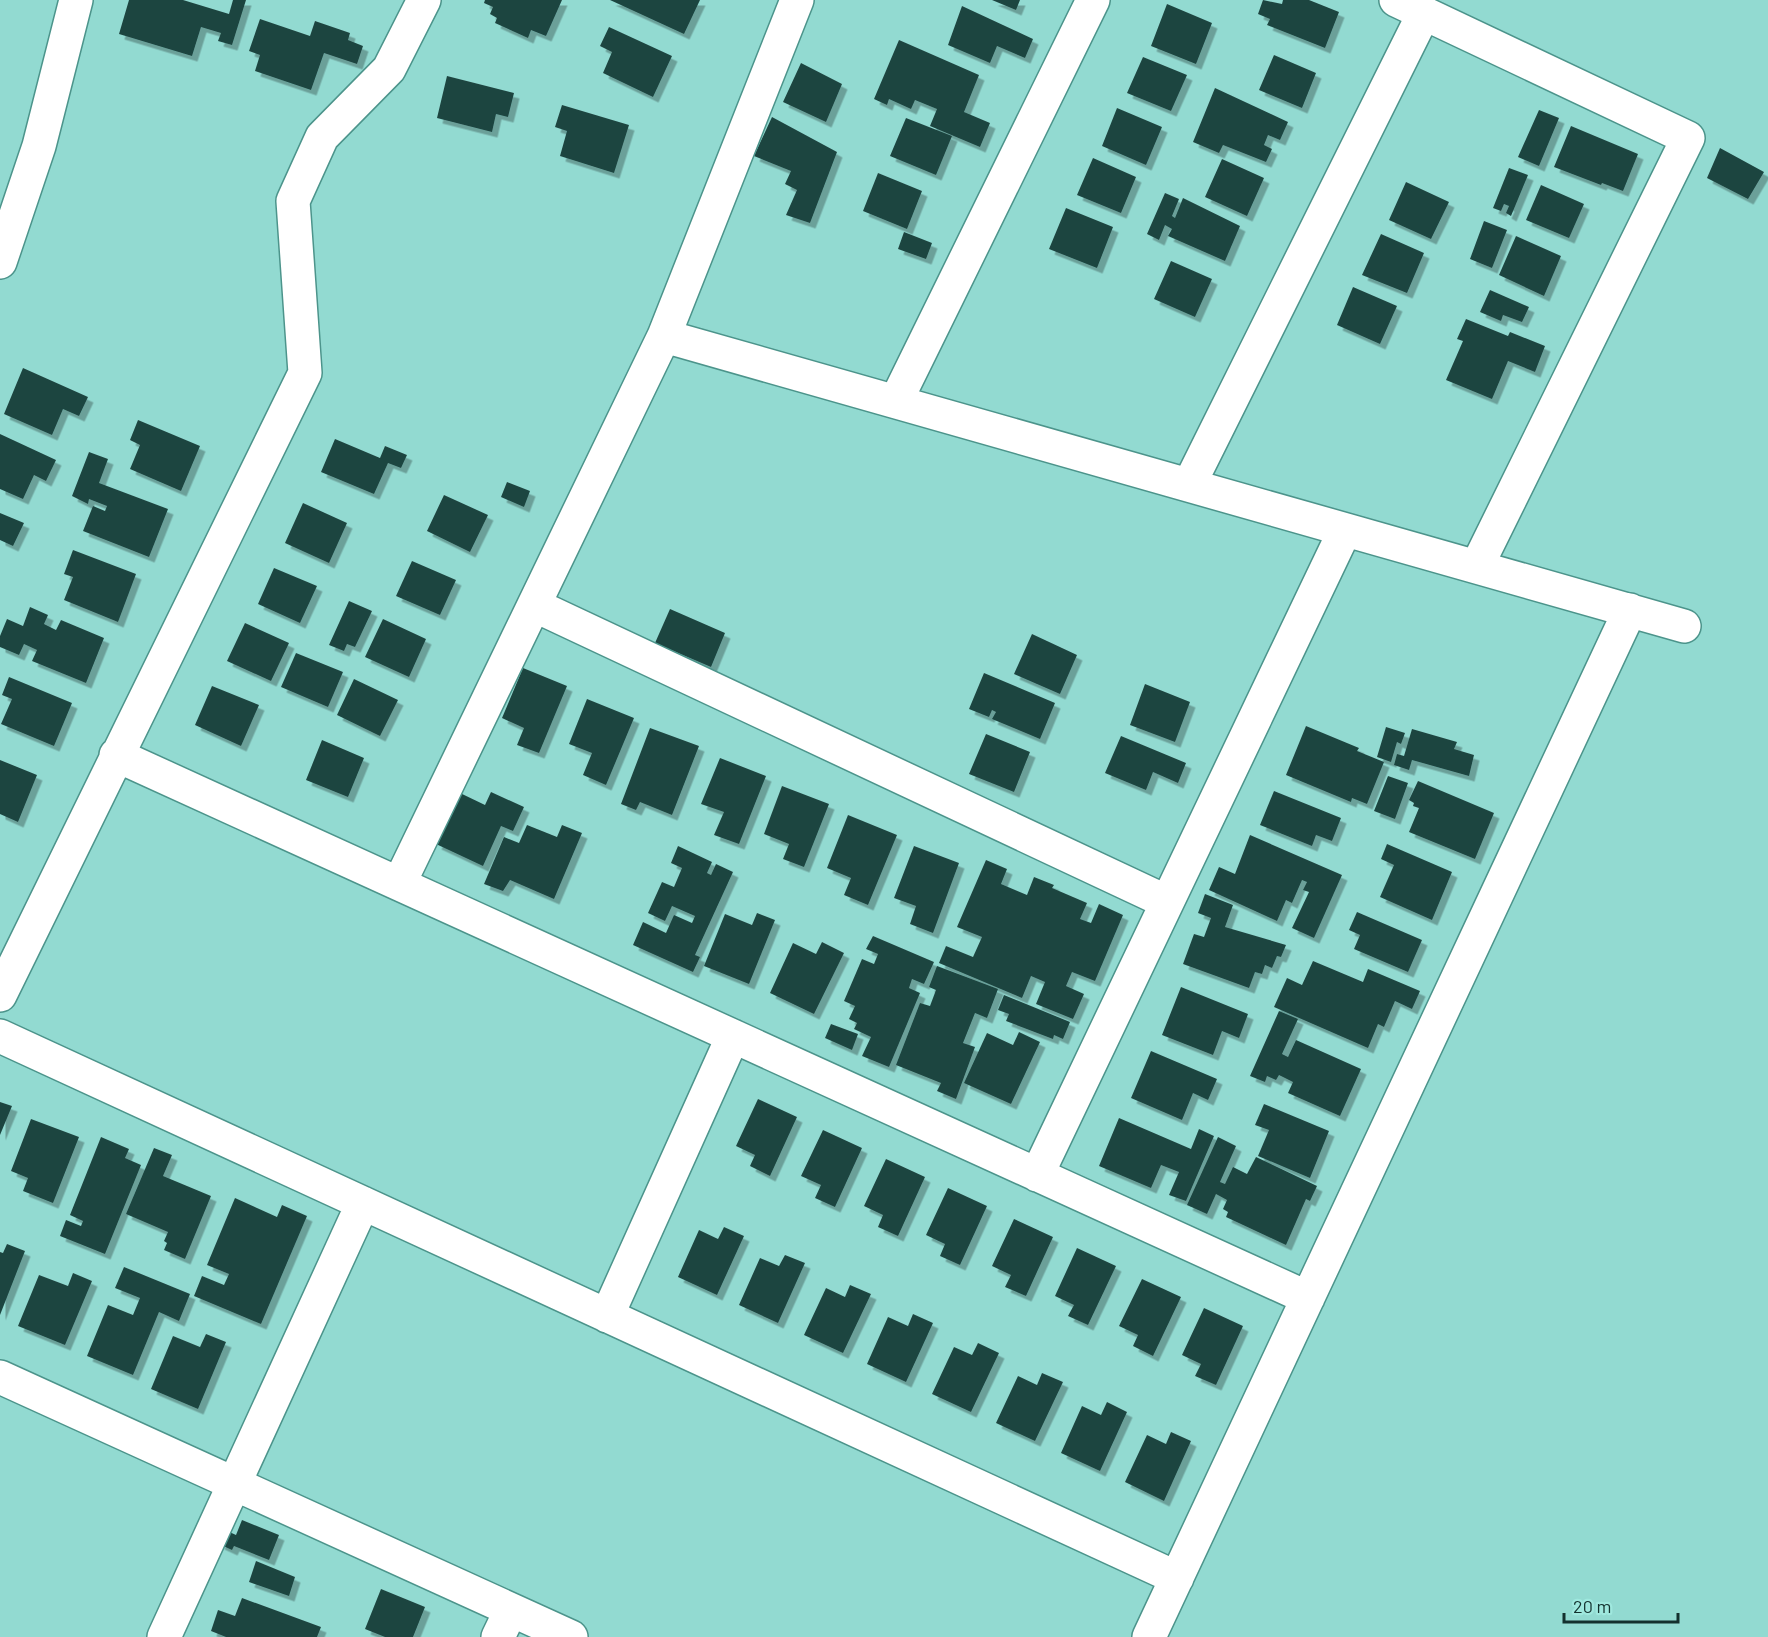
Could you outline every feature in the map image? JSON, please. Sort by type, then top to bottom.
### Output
[{"type":"street","points":[[0,262],[39,146],[76,0]]},
{"type":"street","points":[[0,995],[304,373],[293,201],[322,137],[389,69],[424,0]]},
{"type":"street","points":[[399,884],[664,336],[797,0]]},
{"type":"street","points":[[896,401],[1093,0]]},
{"type":"street","points":[[1189,485],[1410,7],[1688,138],[1476,566]]},
{"type":"street","points":[[664,336],[1684,626]]},
{"type":"street","points":[[1037,1175],[1345,530]]},
{"type":"street","points":[[534,606],[1167,902]]},
{"type":"street","points":[[1149,1637],[1630,610]]},
{"type":"street","points":[[116,755],[1308,1298]]},
{"type":"street","points":[[0,1036],[1177,1578]]},
{"type":"street","points":[[607,1316],[733,1036]]},
{"type":"street","points":[[164,1637],[363,1203]]},
{"type":"street","points":[[0,1377],[234,1483],[504,1623],[571,1637]]},
{"type":"building","points":[[129,0],[183,0],[229,14],[233,0],[246,0],[232,45],[218,41],[221,33],[201,27],[192,56],[119,34]]},
{"type":"building","points":[[485,0],[562,0],[546,36],[531,30],[528,38],[495,23],[497,18],[490,14],[493,7],[484,3]]},
{"type":"building","points":[[610,0],[700,0],[684,34]]},
{"type":"building","points":[[992,0],[1020,0],[1016,10]]},
{"type":"building","points":[[1263,0],[1282,4],[1283,0],[1309,0],[1339,12],[1325,48],[1267,25],[1270,19],[1258,14]]},
{"type":"building","points":[[1167,4],[1212,23],[1196,64],[1151,46]]},
{"type":"building","points":[[962,6],[1033,39],[1025,58],[997,46],[990,63],[948,45]]},
{"type":"building","points":[[260,19],[310,36],[315,21],[350,33],[348,40],[363,46],[357,64],[324,53],[311,90],[255,71],[260,55],[249,51]]},
{"type":"building","points":[[609,27],[672,56],[653,97],[603,73],[612,52],[600,46]]},
{"type":"building","points":[[899,40],[979,75],[964,112],[990,123],[980,147],[930,126],[937,109],[915,100],[911,109],[889,99],[887,105],[874,99]]},
{"type":"building","points":[[1274,55],[1316,73],[1302,108],[1259,90]]},
{"type":"building","points":[[1143,57],[1187,75],[1171,111],[1127,93]]},
{"type":"building","points":[[801,63],[842,84],[826,122],[783,102]]},
{"type":"building","points":[[447,76],[514,93],[508,117],[496,114],[492,132],[437,118]]},
{"type":"building","points":[[1215,88],[1288,122],[1280,140],[1268,135],[1264,145],[1272,149],[1266,162],[1223,145],[1219,153],[1193,142]]},
{"type":"building","points":[[562,105],[629,125],[614,173],[560,156],[567,131],[555,127]]},
{"type":"building","points":[[1117,108],[1162,127],[1146,165],[1102,146]]},
{"type":"building","points":[[1539,110],[1559,118],[1539,166],[1518,157]]},
{"type":"building","points":[[772,117],[837,152],[810,223],[786,215],[797,190],[785,184],[791,171],[754,156]]},
{"type":"building","points":[[906,118],[952,136],[936,175],[890,156]]},
{"type":"building","points":[[1571,126],[1638,154],[1623,191],[1554,167]]},
{"type":"building","points":[[1720,148],[1764,172],[1748,199],[1707,178]]},
{"type":"building","points":[[1093,158],[1136,177],[1121,213],[1077,195]]},
{"type":"building","points":[[1222,159],[1264,178],[1247,216],[1205,197]]},
{"type":"building","points":[[1509,168],[1528,175],[1511,216],[1506,213],[1509,206],[1504,204],[1501,211],[1493,208]]},
{"type":"building","points":[[878,173],[922,191],[907,229],[863,211]]},
{"type":"building","points":[[1406,182],[1449,202],[1431,239],[1389,220]]},
{"type":"building","points":[[1541,185],[1584,204],[1569,238],[1526,220]]},
{"type":"building","points":[[1165,193],[1179,199],[1172,216],[1175,218],[1183,198],[1240,226],[1225,261],[1168,236],[1172,229],[1165,225],[1159,240],[1147,234]]},
{"type":"building","points":[[1066,208],[1113,227],[1097,268],[1049,249]]},
{"type":"building","points":[[1484,221],[1507,230],[1492,268],[1470,259]]},
{"type":"building","points":[[904,232],[932,243],[926,259],[898,249]]},
{"type":"building","points":[[1381,234],[1424,253],[1407,293],[1362,275]]},
{"type":"building","points":[[1516,236],[1561,256],[1544,296],[1499,275]]},
{"type":"building","points":[[1171,261],[1212,279],[1195,317],[1154,299]]},
{"type":"building","points":[[1353,287],[1397,306],[1380,344],[1337,325]]},
{"type":"building","points":[[1490,290],[1529,307],[1522,322],[1503,315],[1501,321],[1480,312]]},
{"type":"building","points":[[1466,319],[1508,336],[1510,332],[1545,346],[1535,372],[1508,361],[1492,399],[1446,380],[1463,341],[1457,339]]},
{"type":"building","points":[[23,368],[88,397],[79,416],[63,409],[52,435],[4,414]]},
{"type":"building","points":[[138,420],[200,446],[181,491],[130,469],[140,445],[130,440]]},
{"type":"building","points":[[0,434],[56,460],[46,481],[34,475],[23,499],[0,489]]},
{"type":"building","points":[[335,439],[380,458],[385,446],[407,455],[401,468],[388,463],[374,494],[321,472]]},
{"type":"building","points":[[89,452],[108,459],[99,483],[168,509],[149,557],[83,531],[93,506],[105,511],[107,506],[89,499],[88,504],[72,496]]},
{"type":"building","points":[[507,482],[530,491],[524,507],[501,497]]},
{"type":"building","points":[[444,495],[488,515],[470,552],[427,531]]},
{"type":"building","points":[[303,503],[347,523],[329,563],[285,543]]},
{"type":"building","points":[[0,513],[24,523],[13,546],[0,540]]},
{"type":"building","points":[[73,550],[136,574],[118,622],[64,600],[73,577],[64,574]]},
{"type":"building","points":[[412,561],[456,580],[440,615],[396,596]]},
{"type":"building","points":[[274,568],[317,586],[300,623],[258,604]]},
{"type":"building","points":[[349,601],[372,611],[355,647],[347,644],[344,651],[329,645]]},
{"type":"building","points":[[30,607],[48,615],[44,624],[56,630],[61,620],[104,638],[86,683],[32,661],[37,650],[24,644],[19,655],[0,647],[0,636],[7,619],[23,626]]},
{"type":"building","points":[[670,609],[725,633],[711,667],[655,643]]},
{"type":"building","points":[[383,619],[426,639],[409,677],[365,657]]},
{"type":"building","points":[[245,623],[289,643],[271,681],[227,661]]},
{"type":"building","points":[[1032,634],[1077,655],[1060,694],[1014,674]]},
{"type":"building","points":[[296,653],[343,672],[328,707],[281,687]]},
{"type":"building","points":[[523,668],[567,686],[539,753],[517,745],[524,728],[502,718]]},
{"type":"building","points":[[984,673],[1055,703],[1040,739],[992,719],[996,712],[992,710],[989,717],[969,709]]},
{"type":"building","points":[[9,677],[72,703],[54,746],[1,724],[12,699],[2,695]]},
{"type":"building","points":[[354,679],[398,700],[380,736],[337,715]]},
{"type":"building","points":[[1145,684],[1190,702],[1175,742],[1130,725]]},
{"type":"building","points":[[212,686],[259,705],[241,746],[195,725]]},
{"type":"building","points":[[587,699],[634,718],[606,785],[583,775],[592,753],[569,744]]},
{"type":"building","points":[[1306,726],[1359,748],[1357,751],[1384,762],[1367,804],[1352,798],[1351,802],[1286,775]]},
{"type":"building","points":[[1386,727],[1405,733],[1401,744],[1397,742],[1391,762],[1377,757]]},
{"type":"building","points":[[650,728],[699,746],[672,815],[640,802],[636,810],[621,804]]},
{"type":"building","points":[[1412,729],[1457,742],[1454,749],[1474,755],[1469,776],[1412,760],[1409,770],[1394,765],[1397,754],[1404,756]]},
{"type":"building","points":[[986,734],[1030,752],[1014,792],[969,774]]},
{"type":"building","points":[[1121,736],[1186,763],[1178,783],[1153,772],[1146,790],[1105,773]]},
{"type":"building","points":[[322,740],[364,758],[348,797],[306,780]]},
{"type":"building","points":[[720,758],[766,776],[739,844],[714,835],[724,812],[701,804]]},
{"type":"building","points":[[0,760],[37,775],[18,822],[0,814]]},
{"type":"building","points":[[1388,776],[1408,783],[1395,819],[1374,811]]},
{"type":"building","points":[[1418,781],[1494,813],[1475,859],[1409,832],[1419,808],[1413,806],[1414,803],[1409,800]]},
{"type":"building","points":[[782,786],[829,804],[804,867],[783,859],[789,844],[764,834]]},
{"type":"building","points":[[1274,791],[1341,818],[1332,841],[1316,835],[1312,846],[1260,825]]},
{"type":"building","points":[[491,792],[524,807],[513,831],[501,826],[483,866],[436,844],[460,793],[485,805]]},
{"type":"building","points":[[848,815],[897,835],[868,905],[844,895],[851,878],[827,868]]},
{"type":"building","points":[[527,825],[557,837],[562,825],[582,833],[554,899],[510,880],[503,891],[484,884],[504,837],[519,843]]},
{"type":"building","points":[[1250,835],[1342,875],[1314,938],[1292,928],[1309,892],[1303,890],[1307,882],[1302,880],[1292,903],[1286,900],[1277,921],[1209,890],[1219,867],[1235,874]]},
{"type":"building","points":[[1387,844],[1452,872],[1432,920],[1380,897],[1394,865],[1381,859]]},
{"type":"building","points":[[678,846],[712,862],[707,873],[711,875],[716,864],[733,872],[695,955],[700,957],[693,972],[633,945],[643,922],[666,933],[674,915],[692,923],[695,916],[672,906],[665,921],[648,913],[662,882],[674,887],[682,868],[671,863]]},
{"type":"building","points":[[914,846],[959,863],[933,933],[910,924],[916,906],[894,898]]},
{"type":"building","points":[[986,860],[1007,869],[1001,884],[1027,895],[1034,877],[1054,885],[1052,888],[1087,903],[1080,919],[1091,923],[1099,904],[1123,915],[1095,981],[1072,972],[1066,986],[1084,994],[1073,1019],[1036,1004],[1045,982],[1031,976],[1022,998],[939,963],[946,946],[973,957],[982,937],[957,927]]},
{"type":"building","points":[[1205,894],[1233,905],[1225,927],[1286,945],[1281,957],[1277,956],[1272,968],[1265,965],[1262,974],[1255,972],[1249,988],[1183,964],[1194,934],[1204,937],[1211,918],[1198,913]]},
{"type":"building","points":[[1357,912],[1422,940],[1408,972],[1354,949],[1360,935],[1349,930]]},
{"type":"building","points":[[757,913],[775,920],[749,984],[704,966],[725,914],[752,925]]},
{"type":"building","points":[[873,936],[934,962],[924,984],[912,979],[909,988],[920,993],[889,1067],[862,1056],[871,1037],[854,1029],[857,1023],[849,1019],[855,1006],[844,1001],[862,959],[874,964],[878,954],[866,949]]},
{"type":"building","points":[[822,942],[844,953],[814,1014],[770,993],[793,943],[816,954]]},
{"type":"building","points":[[1313,961],[1363,982],[1368,969],[1420,991],[1412,1009],[1395,1001],[1384,1027],[1378,1024],[1368,1048],[1274,1007],[1287,978],[1302,985]]},
{"type":"building","points":[[937,966],[998,989],[987,1018],[975,1013],[963,1043],[975,1047],[956,1099],[937,1091],[941,1083],[896,1065],[920,1003],[930,1006],[936,990],[929,987]]},
{"type":"building","points":[[1181,987],[1248,1014],[1239,1038],[1222,1031],[1213,1055],[1162,1035]]},
{"type":"building","points":[[1004,995],[1070,1022],[1063,1039],[1054,1035],[1053,1039],[1006,1021],[1009,1014],[998,1010]]},
{"type":"building","points":[[1279,1011],[1298,1019],[1282,1054],[1288,1057],[1296,1040],[1361,1069],[1340,1116],[1288,1093],[1293,1082],[1279,1075],[1276,1080],[1267,1076],[1265,1082],[1250,1076]]},
{"type":"building","points":[[831,1024],[858,1034],[852,1050],[825,1038]]},
{"type":"building","points":[[1019,1032],[1040,1042],[1011,1104],[964,1083],[987,1033],[1013,1045]]},
{"type":"building","points":[[1151,1051],[1217,1079],[1208,1100],[1193,1093],[1182,1120],[1131,1098]]},
{"type":"building","points":[[758,1099],[797,1117],[770,1176],[750,1166],[755,1155],[736,1146]]},
{"type":"building","points":[[0,1102],[12,1106],[0,1135]]},
{"type":"building","points":[[1264,1104],[1329,1131],[1310,1178],[1258,1156],[1269,1130],[1255,1125]]},
{"type":"building","points":[[1119,1118],[1191,1149],[1199,1129],[1214,1136],[1186,1201],[1169,1195],[1179,1172],[1161,1165],[1151,1188],[1099,1166]]},
{"type":"building","points":[[31,1119],[79,1137],[53,1203],[23,1191],[28,1178],[11,1171]]},
{"type":"building","points":[[823,1130],[862,1148],[835,1207],[815,1198],[821,1185],[801,1176]]},
{"type":"building","points":[[101,1137],[129,1149],[125,1158],[141,1165],[105,1254],[60,1236],[66,1220],[81,1226],[83,1221],[70,1215]]},
{"type":"building","points":[[1218,1137],[1236,1146],[1220,1182],[1225,1184],[1233,1167],[1247,1174],[1256,1157],[1317,1186],[1310,1201],[1306,1199],[1286,1245],[1226,1217],[1228,1212],[1223,1209],[1227,1200],[1216,1194],[1207,1214],[1187,1205]]},
{"type":"building","points":[[154,1148],[172,1155],[163,1176],[211,1196],[185,1259],[164,1250],[167,1243],[164,1241],[168,1232],[126,1214]]},
{"type":"building","points":[[886,1159],[925,1177],[898,1236],[878,1227],[883,1215],[864,1206]]},
{"type":"building","points":[[948,1188],[987,1206],[960,1265],[940,1256],[945,1244],[926,1235]]},
{"type":"building","points":[[235,1198],[277,1217],[282,1205],[307,1216],[261,1324],[194,1296],[202,1276],[224,1285],[229,1274],[207,1265]]},
{"type":"building","points":[[1014,1219],[1053,1237],[1026,1296],[1005,1287],[1011,1275],[992,1266]]},
{"type":"building","points":[[724,1227],[744,1236],[717,1295],[678,1277],[699,1230],[718,1239]]},
{"type":"building","points":[[7,1244],[25,1251],[0,1315],[0,1252],[3,1253]]},
{"type":"building","points":[[1077,1248],[1116,1266],[1088,1325],[1068,1316],[1074,1305],[1055,1296]]},
{"type":"building","points":[[785,1255],[805,1263],[778,1323],[739,1305],[760,1258],[779,1266]]},
{"type":"building","points":[[124,1267],[190,1294],[179,1321],[159,1312],[133,1375],[87,1356],[108,1305],[133,1315],[140,1298],[115,1288]]},
{"type":"building","points":[[73,1273],[92,1281],[65,1345],[18,1326],[39,1275],[68,1286]]},
{"type":"building","points":[[1142,1279],[1181,1297],[1153,1356],[1133,1346],[1138,1335],[1119,1326]]},
{"type":"building","points":[[850,1285],[871,1294],[843,1353],[804,1335],[826,1288],[845,1297]]},
{"type":"building","points":[[1204,1308],[1243,1326],[1216,1385],[1195,1376],[1201,1364],[1182,1355]]},
{"type":"building","points":[[913,1314],[933,1323],[906,1382],[867,1364],[888,1317],[908,1326]]},
{"type":"building","points":[[206,1334],[226,1342],[198,1409],[151,1389],[173,1336],[200,1347]]},
{"type":"building","points":[[978,1343],[999,1353],[971,1412],[932,1394],[954,1347],[972,1355]]},
{"type":"building","points":[[1042,1373],[1063,1382],[1035,1441],[996,1423],[1018,1376],[1037,1385]]},
{"type":"building","points":[[1107,1402],[1127,1412],[1100,1471],[1061,1453],[1082,1406],[1101,1415]]},
{"type":"building","points":[[1171,1432],[1191,1441],[1164,1501],[1125,1482],[1147,1435],[1166,1444]]},
{"type":"building","points":[[242,1520],[279,1535],[269,1560],[234,1546],[232,1550],[219,1544],[225,1530],[236,1535]]},
{"type":"building","points":[[256,1561],[295,1577],[289,1596],[249,1582]]},
{"type":"building","points":[[381,1589],[425,1607],[413,1637],[385,1637],[365,1629]]},
{"type":"building","points":[[242,1598],[321,1627],[317,1637],[226,1637],[211,1631],[218,1610],[235,1616]]}]
